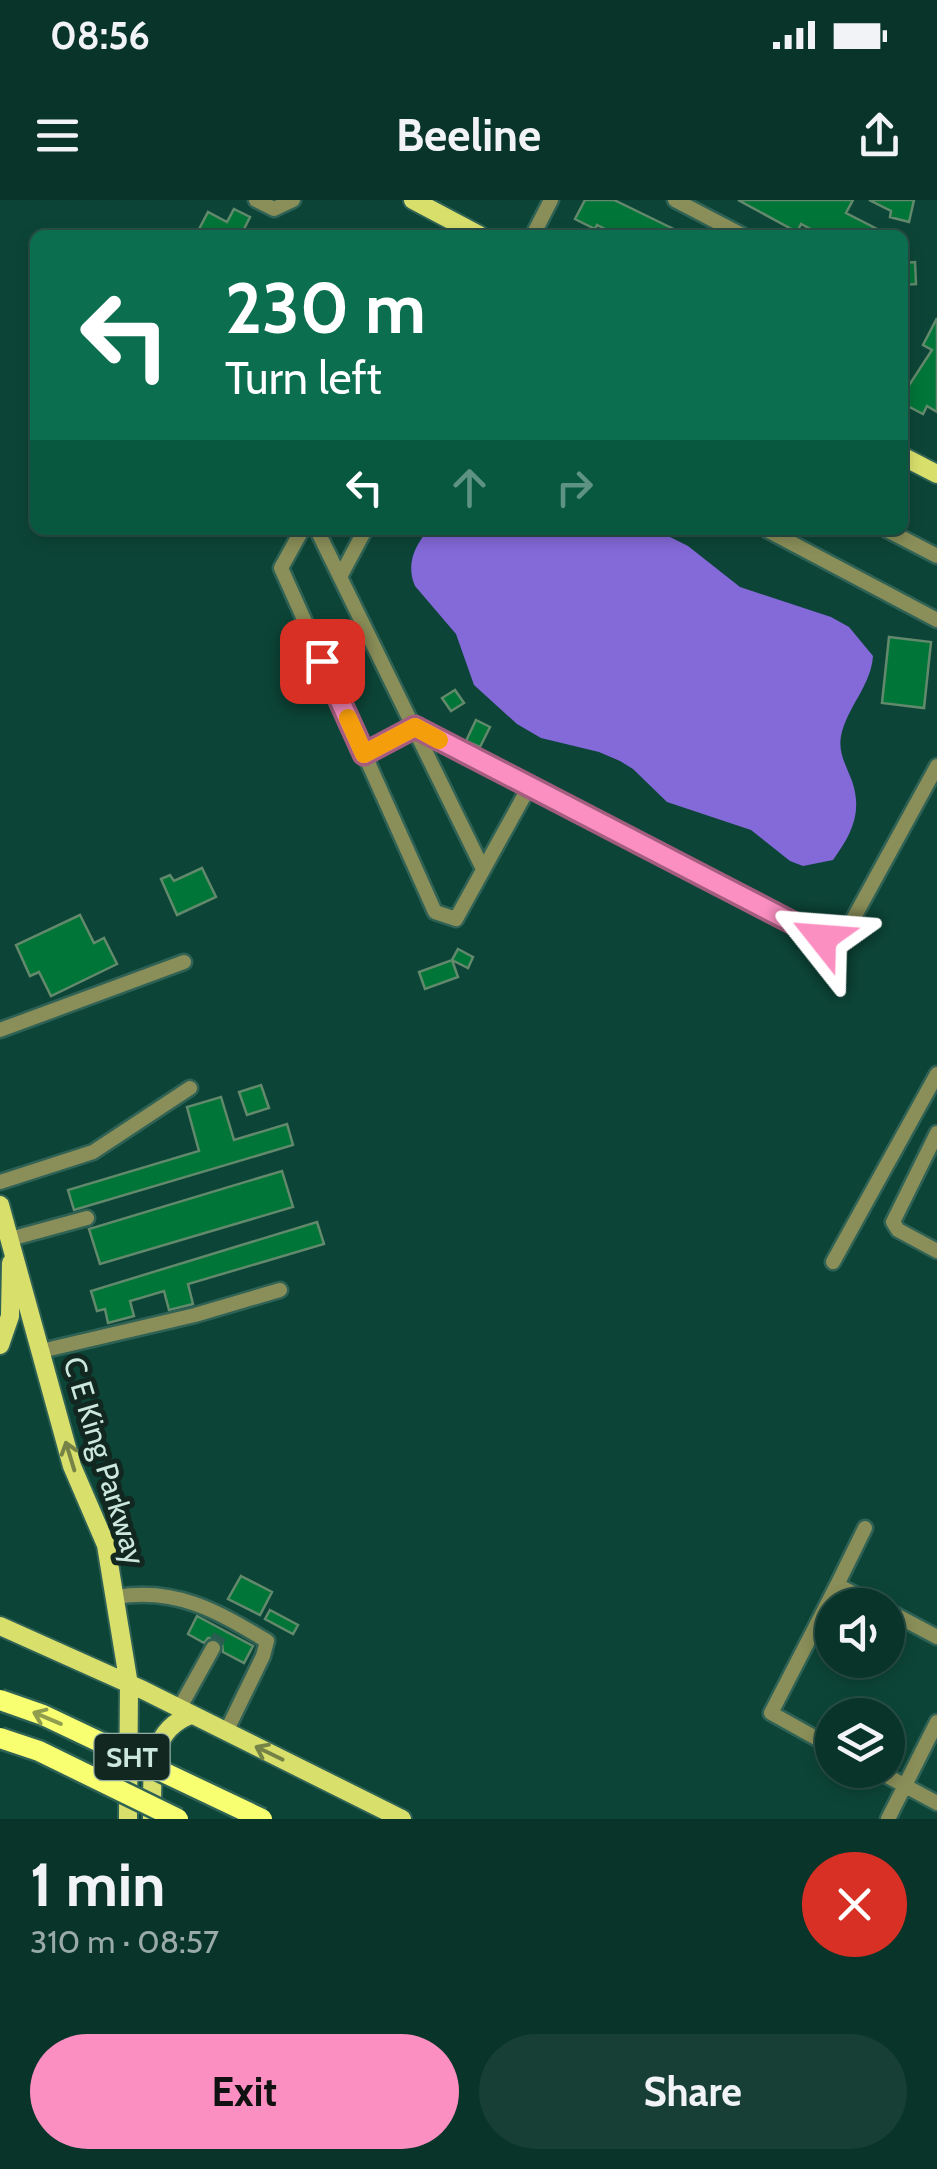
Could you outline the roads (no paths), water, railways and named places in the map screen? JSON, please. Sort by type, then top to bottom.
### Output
[{"type":"highway","name":"SHT","points":[[0,1700],[43,1715],[262,1819]]},
{"type":"highway","name":"SHT","points":[[0,1738],[38,1751],[178,1819]]},
{"type":"main road","points":[[413,200],[470,230]]},
{"type":"main road","points":[[908,459],[937,474]]},
{"type":"main road","name":"C E King Parkway","points":[[0,1205],[72,1466],[106,1545],[130,1684],[128,1819]]},
{"type":"main road","name":"C E King Parkway","points":[[0,1345],[10,1316],[10,1241]]},
{"type":"main road","points":[[0,1626],[130,1684],[402,1819]]},
{"type":"main road","points":[[152,1819],[158,1740],[185,1712]]},
{"type":"street","points":[[256,200],[274,209],[293,200]]},
{"type":"street","points":[[536,230],[551,200]]},
{"type":"street","points":[[675,200],[732,230]]},
{"type":"street","points":[[299,535],[281,568],[435,912],[456,919],[530,787]]},
{"type":"street","points":[[319,535],[484,868]]},
{"type":"street","points":[[340,577],[362,535]]},
{"type":"street","points":[[776,535],[937,620]]},
{"type":"street","points":[[897,535],[937,556]]},
{"type":"street","points":[[364,754],[415,727]]},
{"type":"street","points":[[415,727],[822,938],[840,943],[937,766]]},
{"type":"street","points":[[0,1030],[184,962]]},
{"type":"street","points":[[833,1262],[937,1074]]},
{"type":"street","points":[[0,1182],[93,1152],[190,1088]]},
{"type":"street","points":[[937,1133],[893,1222],[898,1230],[937,1250]]},
{"type":"street","points":[[10,1241],[87,1218]]},
{"type":"street","points":[[41,1351],[280,1290]]},
{"type":"street","points":[[815,1738],[771,1714],[865,1528]]},
{"type":"street","points":[[837,1585],[843,1588]]},
{"type":"street","points":[[116,1597],[146,1592],[174,1596],[225,1625],[267,1641],[264,1656],[226,1732]]},
{"type":"street","points":[[905,1620],[937,1637]]},
{"type":"street","points":[[185,1712],[213,1648]]},
{"type":"street","points":[[905,1784],[937,1722]]},
{"type":"street","points":[[905,1787],[937,1804]]},
{"type":"street","points":[[888,1819],[903,1788]]},
{"type":"tunnel","points":[[213,1648],[223,1630]]}]
